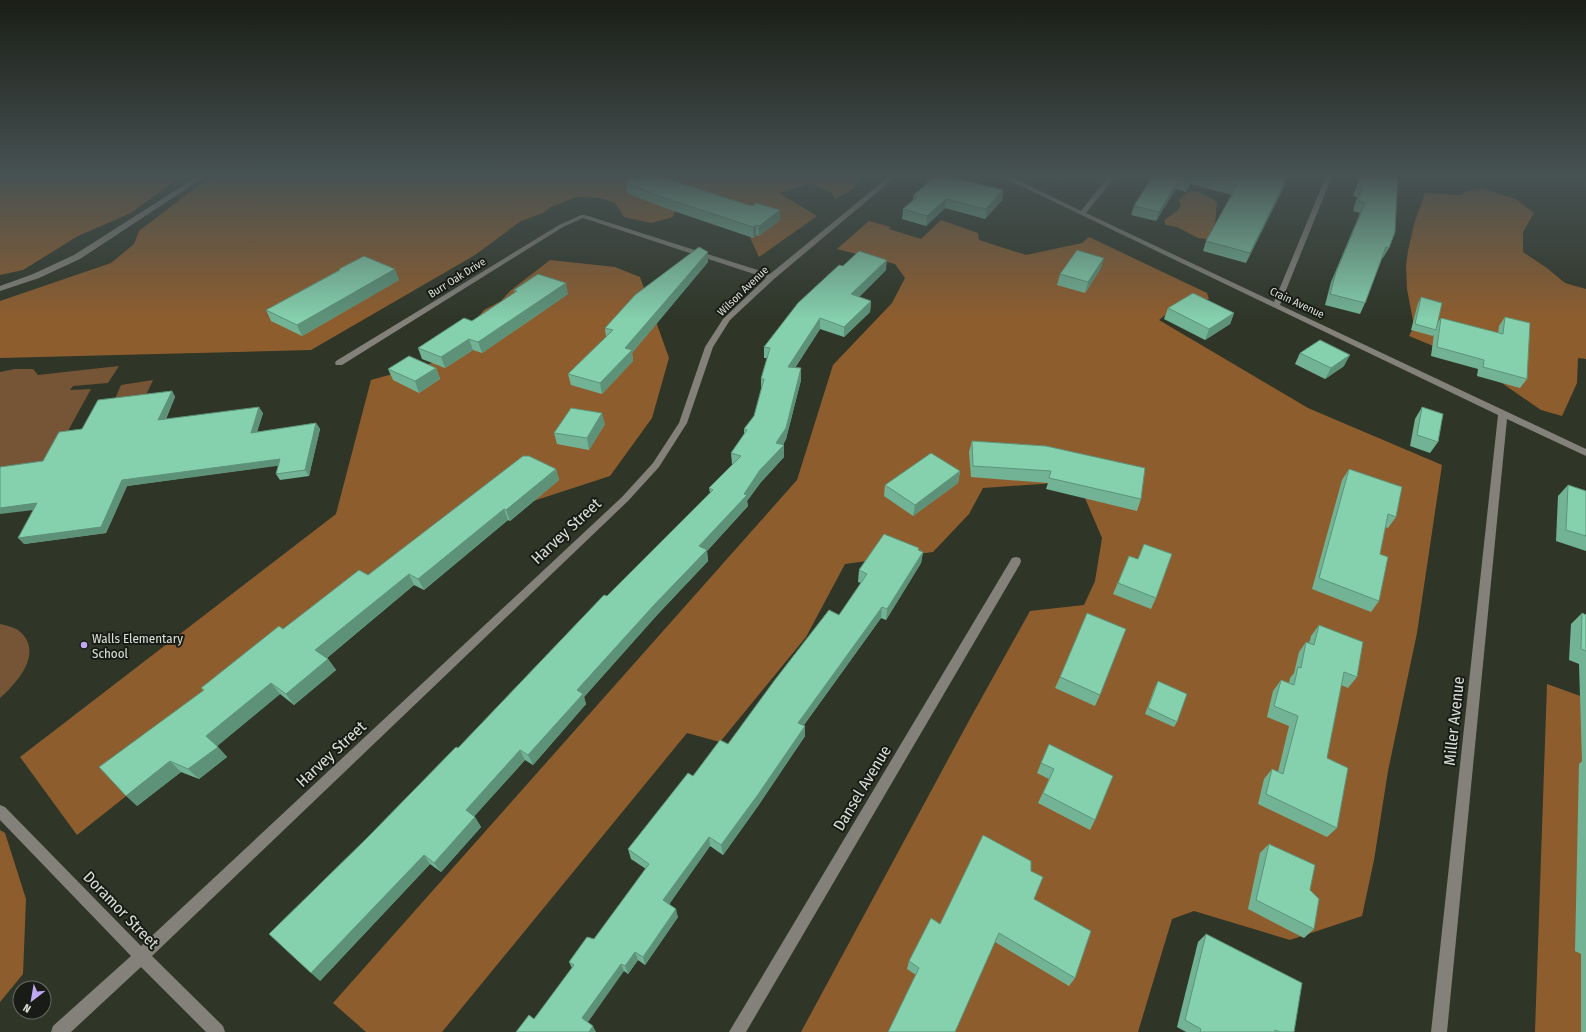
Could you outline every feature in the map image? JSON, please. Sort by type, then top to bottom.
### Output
[{"type":"street","points":[[0,289],[36,276],[77,257],[131,222]]},
{"type":"street","name":"Burr Oak Drive","points":[[338,363],[569,222]]},
{"type":"street","name":"Burr Oak Drive","points":[[602,222],[771,277]]},
{"type":"street","name":"Wilson Avenue","points":[[625,499],[656,465],[683,423],[709,347],[727,319],[771,277],[838,222]]},
{"type":"street","name":"Crain Avenue","points":[[1099,222],[1586,453]]},
{"type":"street","points":[[1276,305],[1310,222]]},
{"type":"street","name":"Miller Avenue","points":[[1439,1032],[1503,413]]},
{"type":"street","name":"Harvey Street","points":[[59,1032],[625,499]]},
{"type":"street","name":"Dansel Avenue","points":[[737,1032],[1016,561]]},
{"type":"street","name":"Doramor Street","points":[[0,811],[217,1032]]},
{"type":"shaded area","points":[[0,222],[110,222],[78,236],[23,270],[0,275]]},
{"type":"shaded area","points":[[150,222],[519,222],[475,255],[311,350],[0,358],[0,301],[111,263],[134,244],[139,231]]},
{"type":"shaded area","points":[[743,222],[808,222],[759,257]]},
{"type":"shaded area","points":[[868,222],[891,227],[889,229],[921,239],[939,222],[947,222],[978,233],[979,240],[1026,255],[1082,243],[1089,237],[1207,293],[1209,299],[1183,301],[1159,320],[1308,408],[1442,465],[1417,633],[1388,771],[1374,860],[1362,916],[1290,940],[1194,911],[1172,919],[1138,1032],[801,1032],[1030,611],[1084,605],[1095,581],[1102,538],[1085,498],[1055,483],[983,488],[969,514],[933,552],[845,564],[806,637],[720,742],[687,733],[442,1032],[366,1032],[333,1003],[797,480],[833,365],[892,303],[905,278],[895,264],[837,249]]},
{"type":"shaded area","points":[[1165,222],[1215,222],[1213,240],[1198,238],[1177,227],[1166,225]]},
{"type":"shaded area","points":[[1415,222],[1529,222],[1523,232],[1523,252],[1547,268],[1565,283],[1586,289],[1586,359],[1578,358],[1577,383],[1562,416],[1541,410],[1470,361],[1409,336],[1414,326],[1407,289],[1406,265]]},
{"type":"shaded area","points":[[550,260],[615,267],[640,277],[669,358],[652,418],[610,476],[475,520],[77,835],[20,757],[336,514],[371,380],[443,360],[484,310],[501,301],[510,291]]},
{"type":"shaded area","points":[[119,366],[108,383],[73,386],[70,390],[91,389],[47,469],[0,475],[0,372],[15,369],[33,369],[38,375]]},
{"type":"shaded area","points":[[153,380],[146,395],[115,399],[121,385]]},
{"type":"shaded area","points":[[0,624],[18,630],[26,638],[29,647],[29,657],[21,675],[0,698]]},
{"type":"shaded area","points":[[1547,684],[1586,698],[1586,1032],[1535,1032]]},
{"type":"shaded area","points":[[0,830],[5,833],[26,899],[23,974],[18,980],[12,980],[12,987],[0,1002]]},
{"type":"building","points":[[738,222],[764,222],[759,226],[756,225],[753,227]]},
{"type":"building","points":[[1216,222],[1265,222],[1250,253],[1206,241]]},
{"type":"building","points":[[1357,222],[1396,222],[1395,232],[1389,248],[1386,247],[1365,303],[1330,294],[1336,272]]},
{"type":"building","points":[[699,247],[708,252],[625,348],[632,350],[600,383],[568,374],[613,330],[605,328],[635,295]]},
{"type":"building","points":[[1077,250],[1104,258],[1088,282],[1060,274]]},
{"type":"building","points":[[859,251],[887,260],[851,294],[871,301],[844,327],[820,318],[788,367],[801,368],[786,428],[776,443],[784,445],[760,470],[744,494],[747,495],[699,546],[707,550],[655,604],[577,690],[583,694],[528,755],[520,750],[466,810],[475,817],[434,863],[424,855],[311,973],[269,934],[368,837],[456,747],[458,748],[604,595],[607,596],[713,490],[709,488],[741,456],[731,453],[747,430],[744,429],[754,416],[764,379],[761,379],[770,348],[764,347],[798,303],[839,265],[843,266]]},
{"type":"building","points":[[364,256],[395,269],[297,325],[266,310],[340,270],[339,269]]},
{"type":"building","points":[[538,274],[566,283],[478,342],[469,339],[441,357],[418,348],[464,318],[472,321],[517,291],[514,290]]},
{"type":"building","points":[[1193,293],[1234,313],[1209,329],[1168,308]]},
{"type":"building","points":[[1421,297],[1442,303],[1436,330],[1415,324]]},
{"type":"building","points":[[1505,317],[1530,323],[1527,379],[1483,367],[1484,360],[1437,347],[1441,318],[1503,334]]},
{"type":"building","points":[[1320,340],[1350,355],[1331,368],[1300,353]]},
{"type":"building","points":[[409,356],[436,368],[415,381],[388,369]]},
{"type":"building","points":[[172,391],[158,420],[259,407],[251,433],[316,423],[305,470],[276,474],[280,459],[122,480],[101,527],[18,538],[37,503],[0,508],[0,467],[43,461],[59,432],[82,429],[98,400]]},
{"type":"building","points":[[1422,407],[1443,414],[1438,442],[1417,435]]},
{"type":"building","points":[[571,408],[602,413],[587,438],[554,433]]},
{"type":"building","points":[[972,441],[1046,446],[1145,468],[1141,499],[1049,478],[1051,471],[973,466]]},
{"type":"building","points":[[931,453],[960,471],[915,505],[885,485]]},
{"type":"building","points":[[523,456],[529,456],[556,469],[418,579],[409,574],[315,650],[328,659],[286,694],[271,683],[206,736],[218,747],[188,769],[170,761],[126,796],[99,767],[204,690],[201,688],[279,626],[283,629],[359,570],[368,575]]},
{"type":"building","points":[[1349,469],[1402,487],[1396,517],[1388,514],[1380,554],[1388,557],[1379,601],[1319,578]]},
{"type":"building","points":[[1568,485],[1586,491],[1586,536],[1566,530]]},
{"type":"building","points":[[884,534],[919,548],[918,550],[923,552],[887,609],[882,607],[798,723],[805,726],[721,845],[709,837],[663,900],[676,909],[643,957],[635,952],[625,966],[621,964],[582,1018],[593,1026],[589,1032],[516,1032],[529,1015],[534,1019],[574,965],[569,962],[587,937],[594,939],[649,864],[628,849],[688,773],[693,776],[720,740],[728,744],[829,610],[839,615],[867,574],[859,570]]},
{"type":"building","points":[[1144,544],[1172,554],[1156,598],[1118,583],[1129,556],[1138,559]]},
{"type":"building","points":[[1087,613],[1126,629],[1100,695],[1060,677]]},
{"type":"building","points":[[1582,613],[1586,615],[1586,651],[1581,649]]},
{"type":"building","points":[[1319,625],[1363,642],[1357,677],[1344,672],[1327,758],[1348,768],[1337,828],[1266,794],[1272,769],[1283,774],[1298,716],[1274,706],[1281,680],[1294,685],[1298,667],[1301,668],[1306,642],[1314,645]]},
{"type":"building","points":[[1158,681],[1187,694],[1177,722],[1148,708]]},
{"type":"building","points":[[1049,744],[1113,776],[1095,820],[1043,793],[1054,769],[1041,763]]},
{"type":"building","points":[[983,835],[1031,861],[1031,871],[1043,877],[1034,899],[1091,931],[1075,978],[999,933],[955,1032],[888,1032],[919,968],[909,961],[931,918],[940,924]]},
{"type":"building","points":[[1269,844],[1315,865],[1310,890],[1319,899],[1314,929],[1256,900]]},
{"type":"building","points":[[1206,934],[1302,983],[1294,1032],[1280,1032],[1275,1030],[1275,1032],[1200,1032],[1201,1029],[1185,1020]]},
{"type":"place","name":"Walls Elementary School","points":[[84,645]]}]
